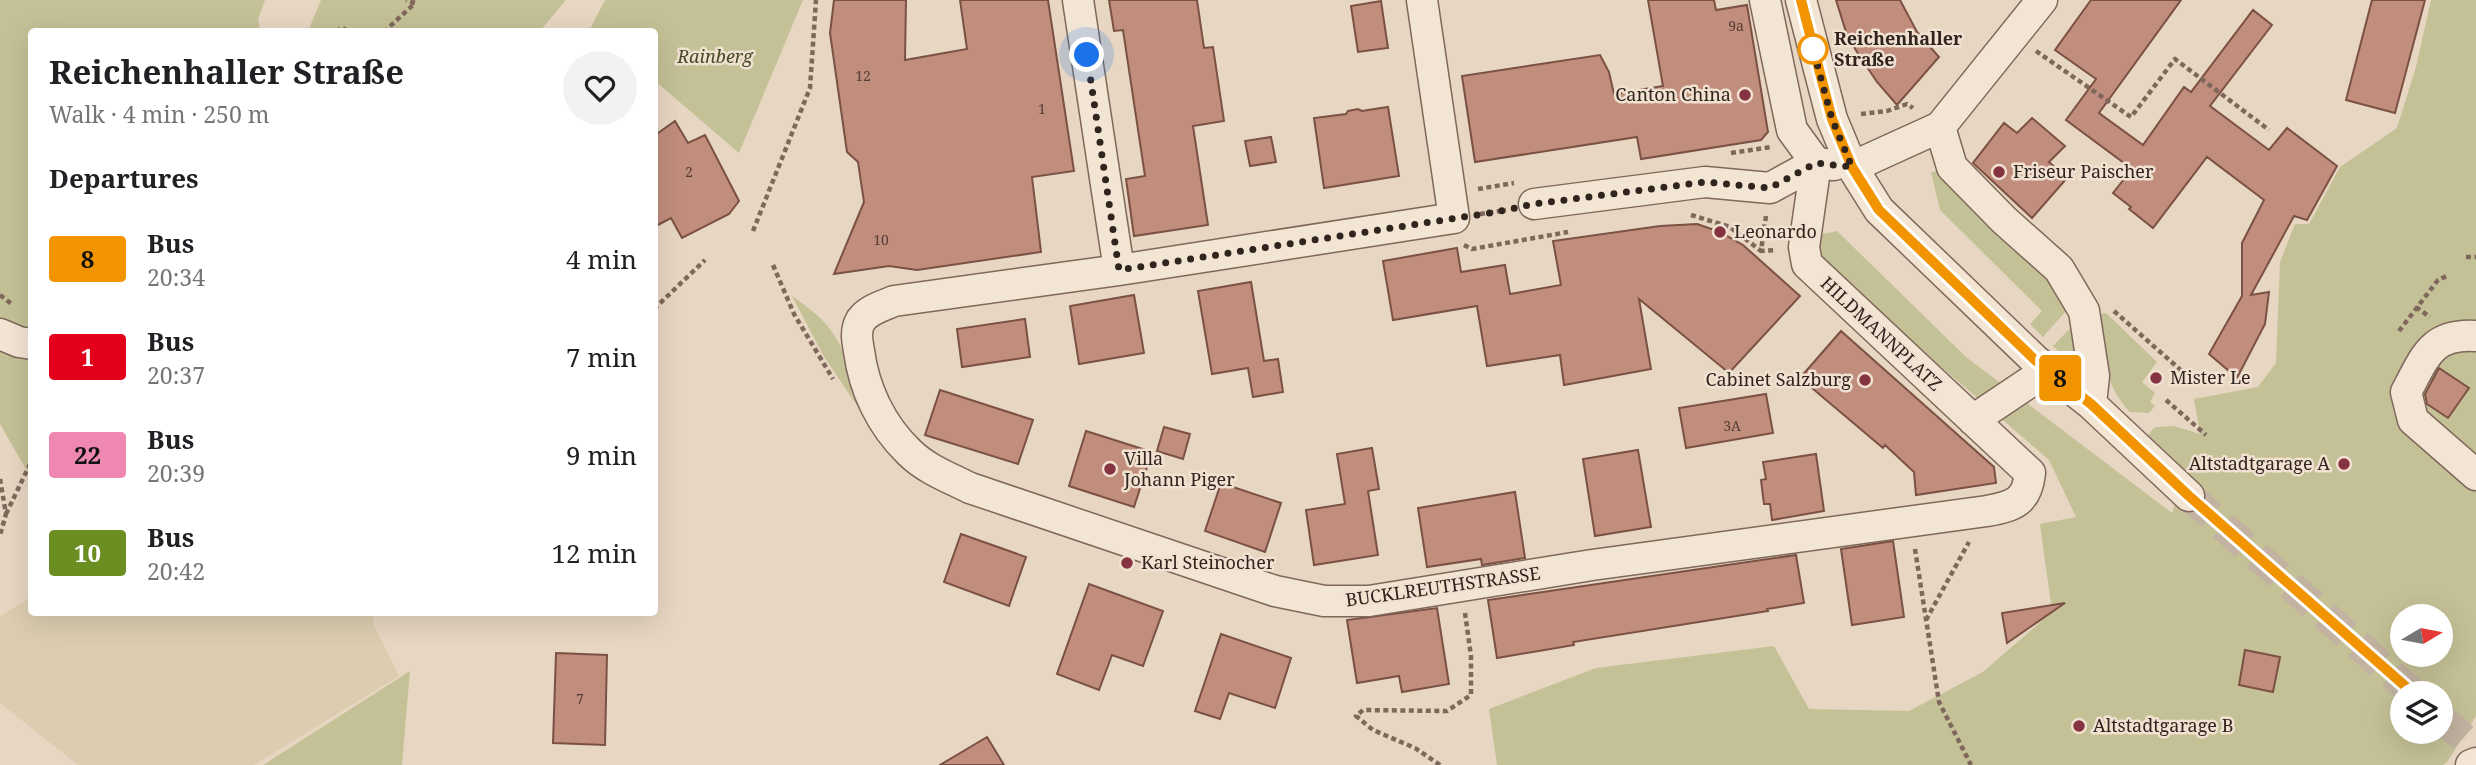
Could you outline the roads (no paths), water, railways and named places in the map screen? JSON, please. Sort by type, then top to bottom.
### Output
[{"type":"street","points":[[1078,0],[1119,270],[1454,218],[1422,0]]},
{"type":"street","points":[[1765,0],[1793,130],[1816,163]]},
{"type":"street","points":[[1801,0],[1832,119],[1852,167],[1879,210],[2035,360],[2091,404],[2189,496]]},
{"type":"street","points":[[1534,204],[1705,182],[1770,188],[1816,163],[1852,167],[1940,127],[2042,0]]},
{"type":"street","points":[[1940,127],[1952,167],[2004,220],[2059,269],[2084,311],[2094,376],[2091,404]]},
{"type":"street","name":"HILDMANNPLATZ","points":[[1816,163],[1804,247],[1807,264],[2030,473]]},
{"type":"street","name":"BUCKLREUTHSTRASSE","points":[[1119,270],[894,301],[872,310],[862,319],[856,332],[865,381],[875,405],[894,436],[930,468],[970,488],[1262,587],[1324,601],[1369,601],[1592,565],[2004,508],[2021,498],[2028,490],[2030,473]]},
{"type":"street","points":[[0,334],[28,343]]},
{"type":"street","points":[[2476,336],[2456,335],[2442,339],[2425,358],[2406,392],[2413,420],[2476,475]]},
{"type":"street","points":[[1973,420],[2049,369]]},
{"type":"street","points":[[2471,765],[2476,763]]},
{"type":"tunnel","points":[[2189,496],[2399,681]]},
{"type":"tunnel","points":[[2453,729],[2476,749]]},
{"type":"place","name":"Reichenhaller Straße","points":[[1813,49]]},
{"type":"place","name":"Canton China","points":[[1745,95]]},
{"type":"place","name":"Friseur Paischer","points":[[1999,172]]},
{"type":"place","name":"Leonardo","points":[[1720,232]]},
{"type":"place","name":"Mister Le","points":[[2156,378]]},
{"type":"place","name":"Cabinet Salzburg","points":[[1865,380]]},
{"type":"place","name":"Altstadtgarage A","points":[[2344,464]]},
{"type":"place","name":"Villa Johann Piger","points":[[1110,469]]},
{"type":"place","name":"Karl Steinocher","points":[[1127,563]]},
{"type":"place","name":"Altstadtgarage B","points":[[2079,726]]},
{"type":"park label","name":"Rainberg","points":[[715,57]]}]
